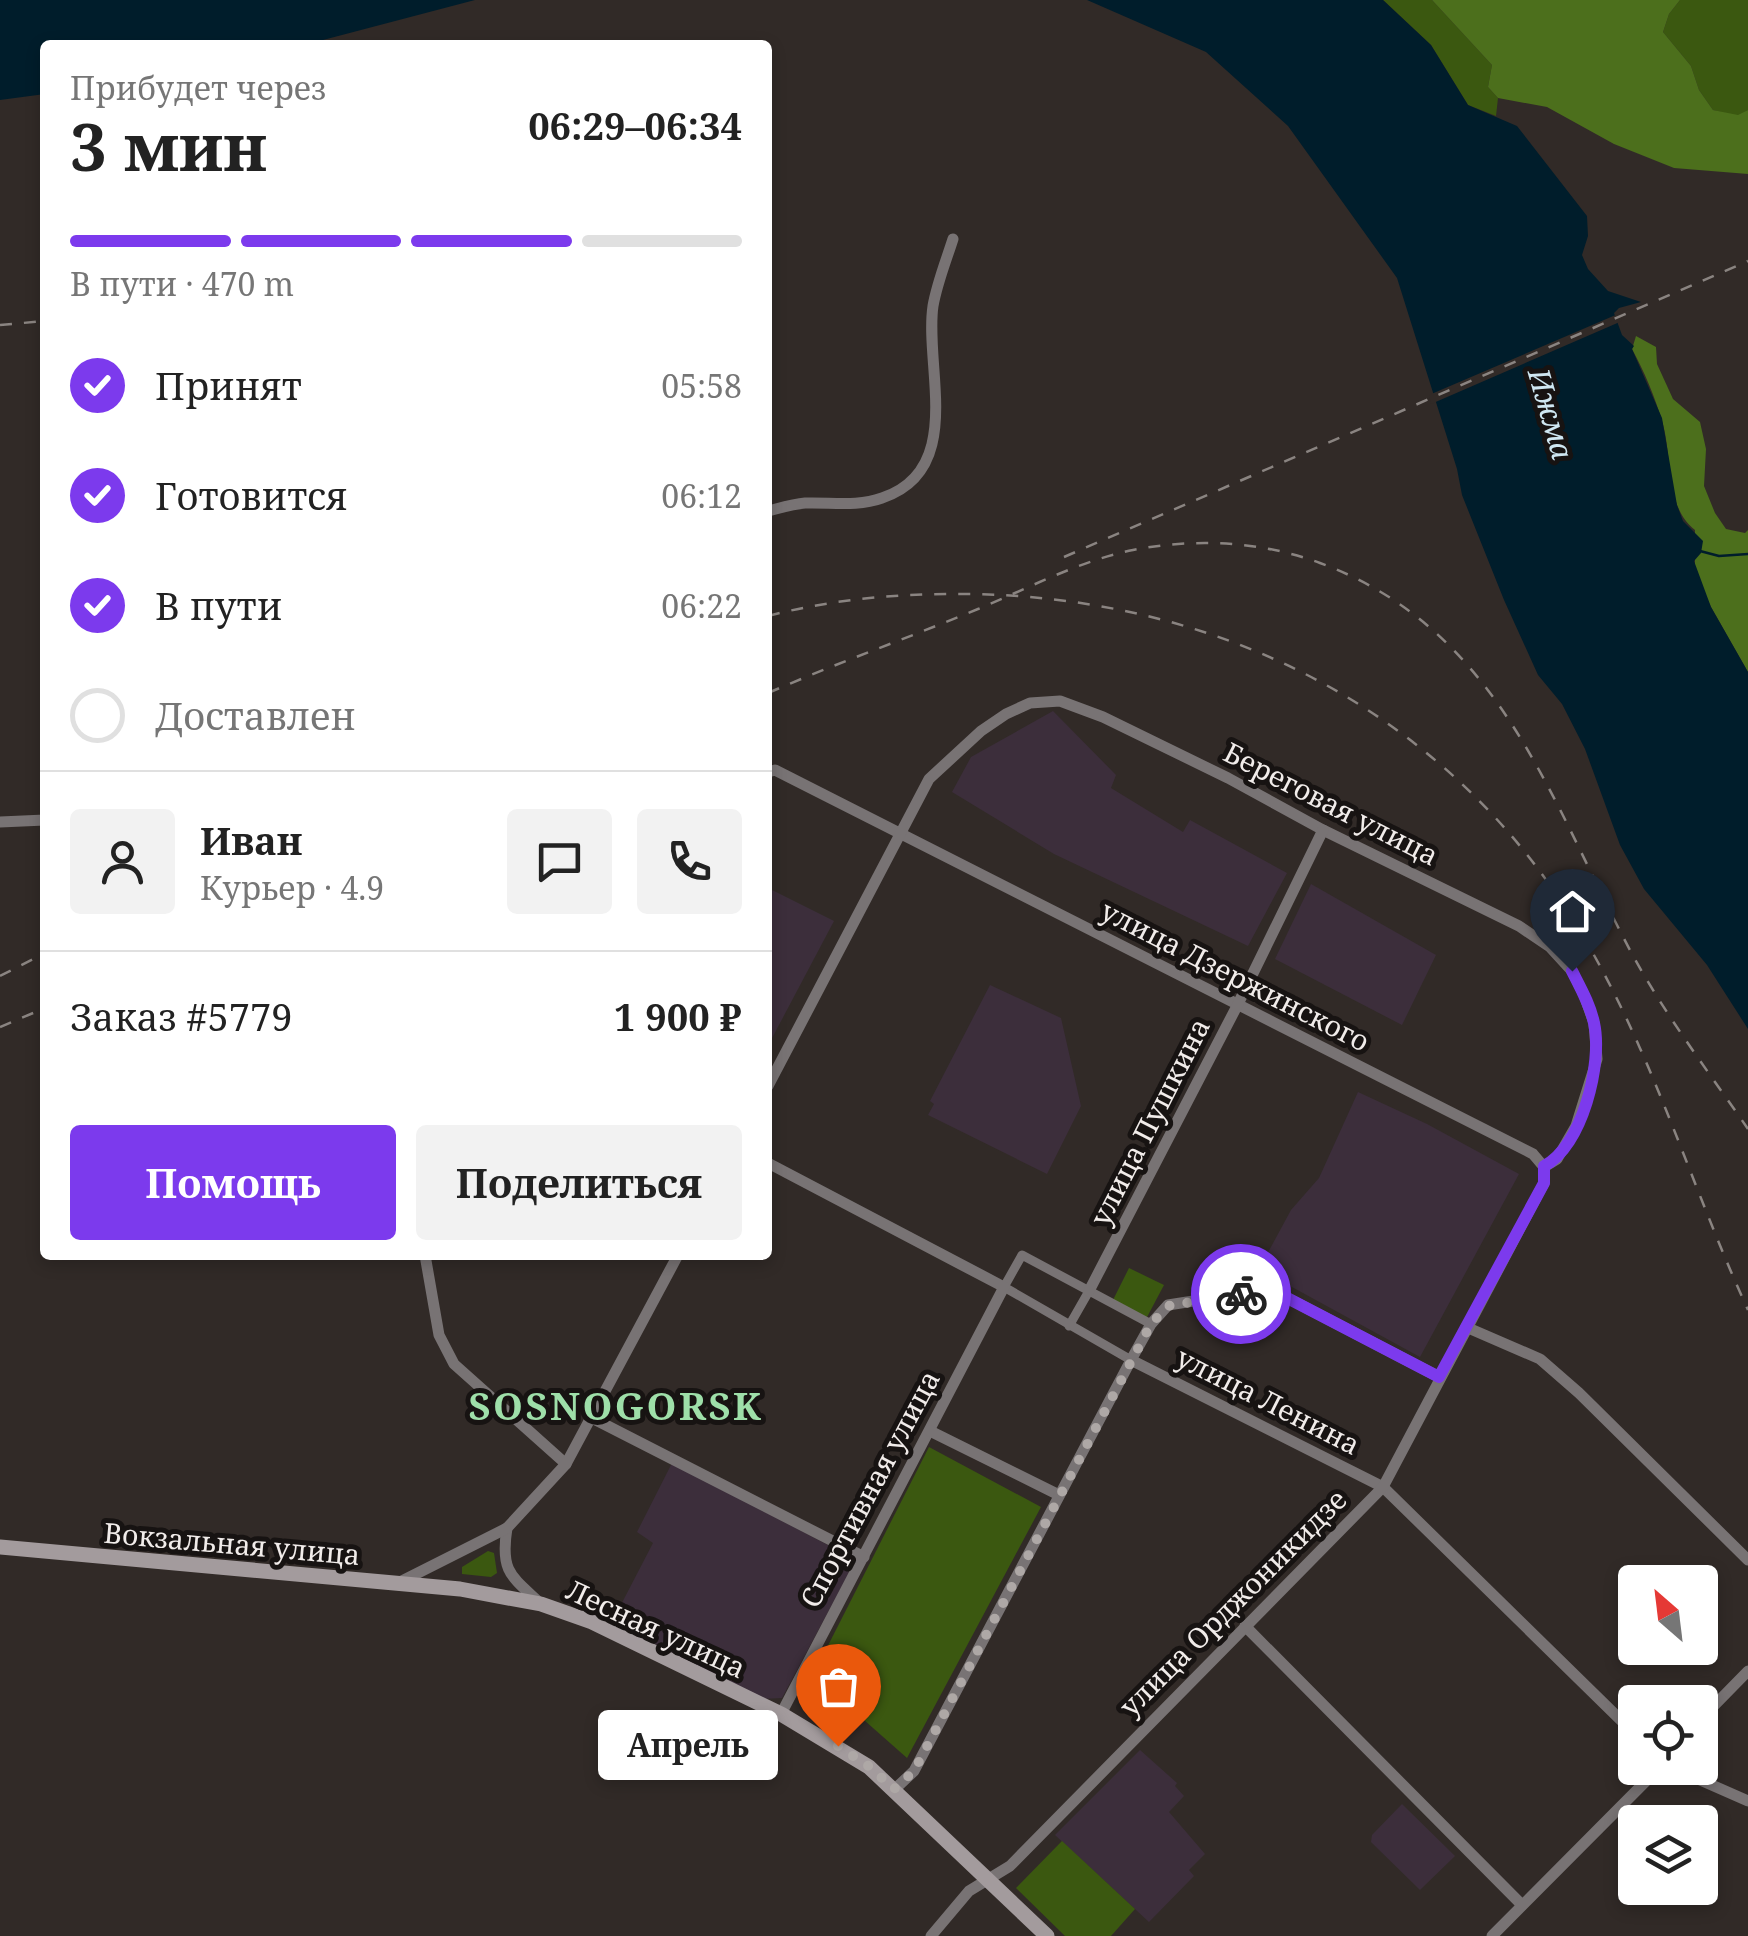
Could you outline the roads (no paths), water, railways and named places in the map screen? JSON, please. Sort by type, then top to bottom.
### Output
[{"type":"main road","name":"Вокзальная улица","points":[[0,1547],[460,1589]]},
{"type":"main road","name":"Лесная улица","points":[[460,1589],[541,1604],[592,1622],[838,1746],[870,1767],[1047,1936]]},
{"type":"street","points":[[772,509],[802,503],[859,504],[884,498],[918,476],[933,441],[938,406],[933,308],[953,239]]},
{"type":"street","name":"Береговая улица","points":[[772,1078],[929,779],[981,732],[1030,703],[1060,701],[1103,717],[1228,778],[1323,830],[1519,926],[1550,947],[1572,971],[1594,1023],[1597,1060],[1576,1126],[1557,1160],[1544,1166]]},
{"type":"street","name":"улица Дзержинского","points":[[772,771],[1533,1154],[1544,1166]]},
{"type":"street","points":[[0,822],[40,820]]},
{"type":"street","name":"улица Пушкина","points":[[1069,1326],[1237,1006],[1323,830]]},
{"type":"street","name":"улица Ленина","points":[[772,1165],[1132,1360],[1383,1487],[1618,1717]]},
{"type":"street","name":"улица Орджоникидзе","points":[[930,1936],[970,1891],[1010,1866],[1383,1487],[1544,1183],[1544,1166]]},
{"type":"street","points":[[1004,1288],[1022,1255],[1151,1324]]},
{"type":"street","points":[[426,1260],[440,1336],[454,1364],[566,1464]]},
{"type":"street","points":[[394,1584],[507,1528],[566,1464],[675,1260]]},
{"type":"street","name":"Спортивная улица","points":[[780,1714],[1004,1288]]},
{"type":"street","points":[[894,1789],[914,1771],[1151,1324],[1168,1306],[1270,1289],[1439,1377]]},
{"type":"street","points":[[1466,1327],[1540,1360],[1580,1393],[1748,1560]]},
{"type":"street","points":[[592,1418],[864,1557]]},
{"type":"street","points":[[930,1431],[1059,1496]]},
{"type":"street","points":[[507,1528],[502,1556],[513,1578],[541,1604]]},
{"type":"street","points":[[1245,1626],[1522,1905]]},
{"type":"street","points":[[1718,1702],[1748,1671]]},
{"type":"street","points":[[1492,1936],[1642,1785]]},
{"type":"street","points":[[1712,1785],[1748,1801]]},
{"type":"water","points":[[0,0],[475,0],[323,40],[40,40],[40,95],[0,100]]},
{"type":"water","name":"Ижма","points":[[1087,0],[1383,0],[1431,45],[1468,105],[1517,126],[1587,216],[1588,236],[1582,255],[1588,269],[1608,291],[1641,302],[1614,313],[1622,335],[1634,346],[1662,418],[1683,521],[1703,541],[1701,553],[1694,561],[1711,607],[1748,672],[1748,1029],[1707,965],[1644,889],[1620,845],[1585,749],[1562,704],[1538,675],[1462,495],[1397,278],[1288,126],[1206,52]]},
{"type":"waterway","points":[[1700,551],[1719,556],[1748,554]]},
{"type":"railway","points":[[1064,557],[1748,261]]},
{"type":"railway","points":[[0,325],[40,321]]},
{"type":"railway","points":[[772,691],[1074,568],[1133,550],[1180,544],[1228,544],[1275,550],[1320,563],[1381,592],[1433,630],[1475,674],[1512,724],[1544,779],[1644,975],[1748,1129]]},
{"type":"railway","points":[[772,615],[861,599],[955,594],[1051,599],[1144,615],[1232,642],[1316,680],[1394,728],[1465,787],[1528,856],[1583,936],[1651,1073],[1748,1310]]},
{"type":"railway","points":[[0,976],[40,956]]},
{"type":"railway","points":[[0,1027],[40,1010]]},
{"type":"place","name":"Апрель","points":[[838,1746]]},
{"type":"district","name":"SOSNOGORSK","points":[[616,1407]]}]
